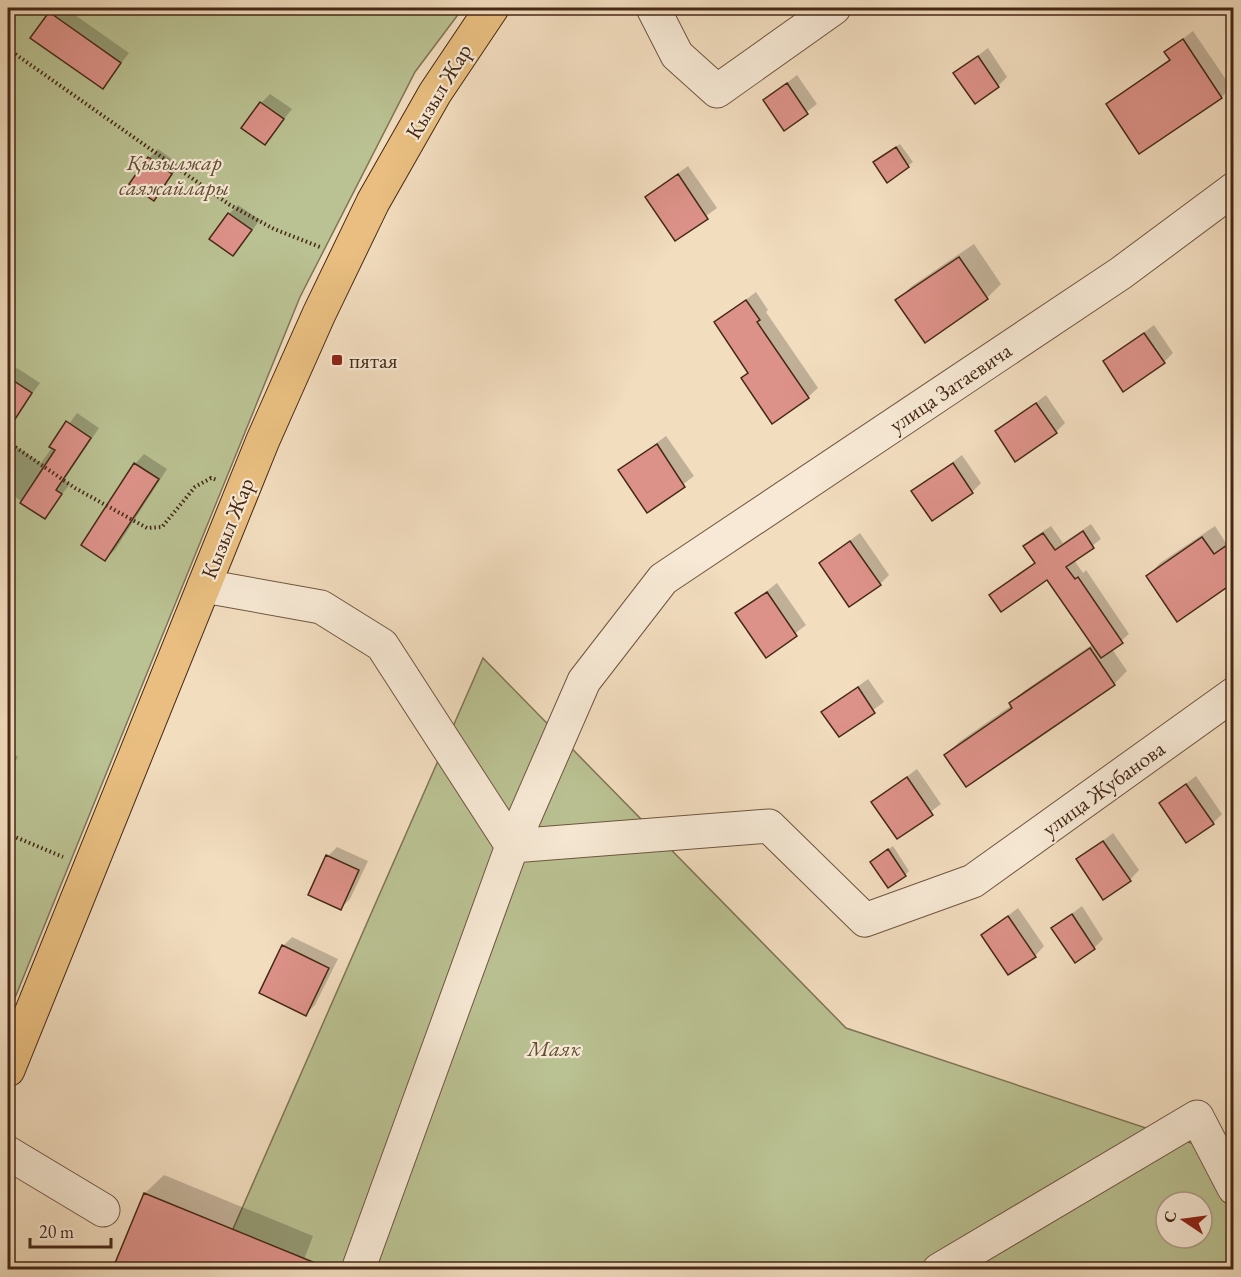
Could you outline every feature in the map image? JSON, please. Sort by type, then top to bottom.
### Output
[{"type":"main road","name":"Кызыл Жар","points":[[8,1070],[244,487],[318,314],[373,202],[435,93],[492,8]]},
{"type":"street","points":[[653,8],[677,55],[717,91],[834,8]]},
{"type":"street","name":"улица Затаевича","points":[[357,1269],[512,846],[584,681],[663,579],[1121,273],[1233,189]]},
{"type":"street","points":[[204,586],[321,607],[382,645],[512,846]]},
{"type":"street","name":"улица Жубанова","points":[[512,846],[769,826],[865,920],[973,881],[1233,694]]},
{"type":"street","points":[[939,1269],[1197,1117],[1233,1188]]},
{"type":"street","points":[[8,1153],[103,1210]]},
{"type":"path","points":[[8,49],[230,205],[274,229],[346,257]]},
{"type":"path","points":[[8,442],[75,488],[147,528],[162,527],[195,487],[211,478],[244,487]]},
{"type":"path","points":[[8,834],[89,867]]},
{"type":"green space","name":"Қызылжар саяжайлары","points":[[8,8],[463,8],[415,72],[300,297],[8,1015]]},
{"type":"green space","name":"Маяк","points":[[483,658],[846,1028],[1233,1157],[1233,1269],[215,1270]]},
{"type":"building","points":[[49,12],[121,63],[103,89],[30,38]]},
{"type":"building","points":[[1183,39],[1222,98],[1139,154],[1106,104],[1170,60],[1164,52]]},
{"type":"building","points":[[978,56],[999,87],[975,104],[953,73]]},
{"type":"building","points":[[787,83],[808,114],[784,131],[763,100]]},
{"type":"building","points":[[260,102],[284,119],[265,145],[241,128]]},
{"type":"building","points":[[896,147],[909,167],[887,183],[873,162]]},
{"type":"building","points":[[148,157],[172,174],[154,201],[129,184]]},
{"type":"building","points":[[678,174],[708,219],[675,241],[645,197]]},
{"type":"building","points":[[228,213],[252,230],[233,256],[209,239]]},
{"type":"building","points":[[959,257],[988,299],[925,343],[895,300]]},
{"type":"building","points":[[746,300],[760,320],[757,322],[809,398],[772,424],[741,378],[748,373],[714,322]]},
{"type":"building","points":[[1144,333],[1165,363],[1123,392],[1103,361]]},
{"type":"building","points":[[8,377],[32,393],[8,430]]},
{"type":"building","points":[[1036,403],[1057,433],[1015,462],[995,431]]},
{"type":"building","points":[[66,421],[91,438],[56,490],[62,494],[45,519],[20,503],[55,450],[49,447]]},
{"type":"building","points":[[657,444],[685,487],[647,513],[618,470]]},
{"type":"building","points":[[134,463],[159,479],[105,561],[81,545]]},
{"type":"building","points":[[953,463],[973,493],[932,521],[911,491]]},
{"type":"building","points":[[1083,531],[1094,548],[1066,567],[1075,579],[1078,577],[1123,643],[1101,658],[1047,580],[1001,612],[989,595],[1035,563],[1023,546],[1043,533],[1055,550]]},
{"type":"building","points":[[1202,537],[1214,554],[1233,541],[1233,583],[1177,622],[1146,576]]},
{"type":"building","points":[[850,541],[881,585],[849,607],[819,563]]},
{"type":"building","points":[[767,592],[797,636],[766,658],[735,613]]},
{"type":"building","points":[[1090,648],[1115,685],[966,787],[944,755],[1012,708],[1009,703]]},
{"type":"building","points":[[858,687],[875,713],[839,737],[821,712]]},
{"type":"building","points":[[907,777],[933,815],[897,839],[871,802]]},
{"type":"building","points":[[1186,784],[1214,824],[1186,843],[1159,803]]},
{"type":"building","points":[[1103,841],[1131,881],[1103,900],[1076,859]]},
{"type":"building","points":[[888,849],[906,876],[888,888],[870,862]]},
{"type":"building","points":[[326,855],[359,870],[341,910],[308,895]]},
{"type":"building","points":[[1072,914],[1095,949],[1075,963],[1051,928]]},
{"type":"building","points":[[1008,916],[1036,957],[1008,975],[981,935]]},
{"type":"building","points":[[282,945],[329,968],[306,1016],[259,993]]},
{"type":"building","points":[[144,1193],[330,1269],[131,1269],[115,1263]]},
{"type":"place","name":"пятая","points":[[337,360]]}]
